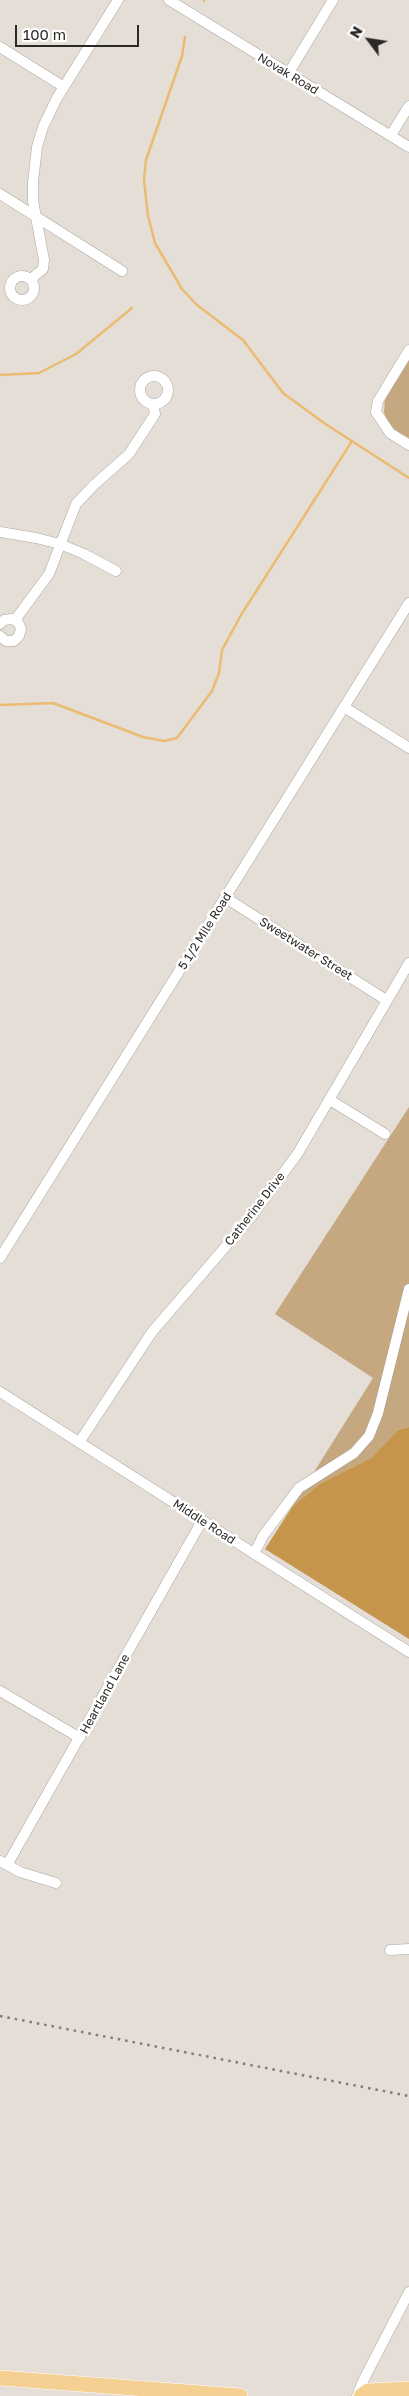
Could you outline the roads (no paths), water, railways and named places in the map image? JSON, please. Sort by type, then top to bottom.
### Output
[{"type":"main road","points":[[0,2378],[240,2396]]},
{"type":"main road","points":[[359,2396],[368,2391],[409,2389]]},
{"type":"street","points":[[31,279],[43,269],[44,260],[36,216],[33,182],[37,147],[50,111],[118,0]]},
{"type":"street","name":"Novak Road","points":[[169,0],[409,146]]},
{"type":"street","points":[[288,74],[333,0]]},
{"type":"street","points":[[0,48],[64,87]]},
{"type":"street","points":[[391,135],[409,106]]},
{"type":"street","points":[[0,194],[122,271]]},
{"type":"street","points":[[409,350],[378,401],[376,412],[390,433],[409,445]]},
{"type":"street","points":[[15,620],[43,584],[76,504],[94,484],[129,454],[155,414],[153,404]]},
{"type":"street","points":[[0,532],[60,544],[116,571]]},
{"type":"street","name":"5 1/2 Mile Road","points":[[0,1258],[409,603]]},
{"type":"street","points":[[0,624],[8,619],[15,620],[21,629],[17,639],[6,641],[0,636]]},
{"type":"street","points":[[344,707],[409,748]]},
{"type":"street","name":"Sweetwater Street","points":[[226,898],[386,1000]]},
{"type":"street","name":"Catherine Drive","points":[[80,1441],[152,1332],[274,1187],[330,1100],[409,963]]},
{"type":"street","points":[[330,1100],[385,1134]]},
{"type":"street","points":[[254,1554],[263,1536],[299,1488],[354,1453],[368,1436],[378,1413],[409,1289]]},
{"type":"street","name":"Middle Road","points":[[0,1392],[80,1441],[409,1652]]},
{"type":"street","name":"Heartland Lane","points":[[3,1863],[80,1738],[202,1521]]},
{"type":"street","points":[[0,1691],[80,1738]]},
{"type":"street","points":[[3,1863],[20,1872],[56,1883]]},
{"type":"street","points":[[390,1950],[409,1948]]},
{"type":"street","points":[[359,2396],[364,2379],[409,2292]]},
{"type":"waterway","points":[[185,37],[182,56],[146,160],[144,180],[148,216],[155,243],[182,289],[197,305],[243,340],[283,393],[324,423],[409,478]]},
{"type":"waterway","points":[[0,375],[39,373],[76,354],[132,308]]},
{"type":"waterway","points":[[0,705],[53,703],[143,737],[164,741],[177,738],[212,691],[219,673],[222,650],[241,615],[352,441]]},
{"type":"railway","points":[[0,2016],[409,2096]]}]
